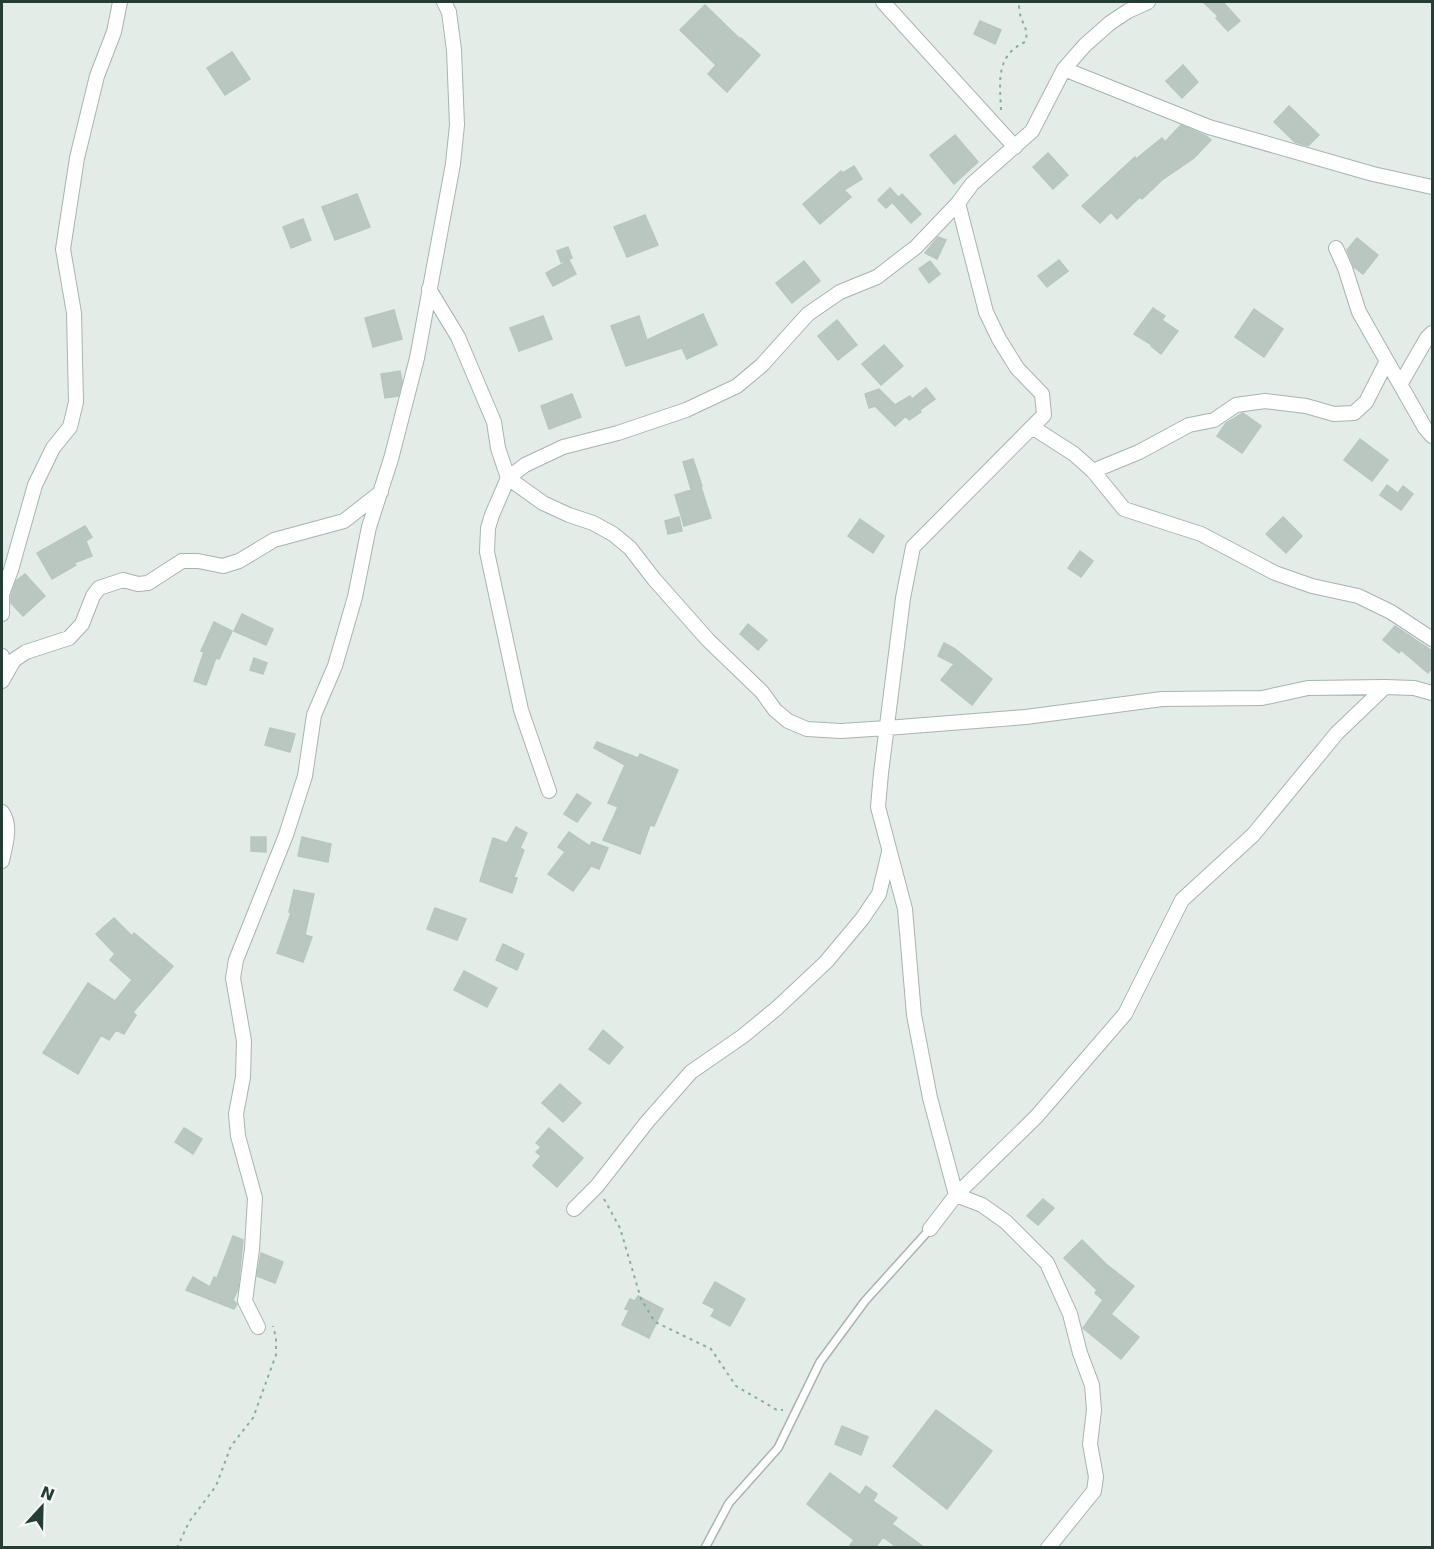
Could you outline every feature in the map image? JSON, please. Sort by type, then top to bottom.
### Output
[{"type":"street","points":[[2,614],[2,594],[35,485],[53,448],[70,427],[76,402],[74,313],[63,249],[77,158],[97,76],[114,32],[120,2]]},
{"type":"street","points":[[258,1327],[245,1301],[252,1249],[255,1198],[238,1136],[236,1114],[243,1077],[244,1041],[233,978],[236,960],[286,836],[302,786],[314,715],[335,666],[355,597],[369,527],[391,459],[417,358],[453,164],[457,125],[454,50],[449,12],[444,2]]},
{"type":"street","points":[[883,2],[1015,147]]},
{"type":"street","points":[[549,791],[521,710],[487,552],[488,528],[508,478],[525,465],[563,447],[618,433],[686,410],[737,386],[762,365],[808,314],[840,292],[877,277],[916,247],[958,203],[972,184],[1032,131],[1064,69],[1085,45],[1110,22],[1148,2]]},
{"type":"street","points":[[1064,69],[1209,127],[1373,174],[1432,187]]},
{"type":"street","points":[[956,1196],[930,1098],[914,1015],[905,909],[878,807],[903,598],[913,547],[1044,415],[1042,394],[1017,368],[986,312],[958,203]]},
{"type":"street","points":[[1336,248],[1359,312],[1425,428],[1432,436]]},
{"type":"street","points":[[429,289],[458,337],[494,422],[498,448],[508,478],[543,503],[593,523],[613,534],[630,548],[708,640],[754,685],[775,710],[788,721],[807,729],[841,731],[1026,717],[1162,699],[1262,698],[1308,688],[1414,688],[1432,693]]},
{"type":"street","points":[[1401,383],[1432,333]]},
{"type":"street","points":[[1093,471],[1139,452],[1189,425],[1214,420],[1236,405],[1265,401],[1306,406],[1334,414],[1354,413],[1366,402],[1387,361]]},
{"type":"street","points":[[1032,427],[1074,454],[1093,471],[1124,509],[1201,534],[1275,573],[1312,586],[1358,596],[1391,612],[1432,639]]},
{"type":"street","points":[[2,681],[14,660],[26,652],[69,638],[82,624],[93,596],[99,588],[123,580],[138,584],[148,582],[182,561],[198,561],[223,566],[239,561],[274,540],[344,521],[381,492]]},
{"type":"street","points":[[2,656],[2,688]]},
{"type":"street","points":[[930,1229],[956,1196],[1036,1117],[1125,1014],[1182,900],[1253,835],[1337,733],[1386,687]]},
{"type":"street","points":[[2,812],[8,836],[2,861]]},
{"type":"street","points":[[574,1209],[597,1186],[647,1122],[691,1072],[743,1036],[826,962],[862,919],[879,894],[889,850]]},
{"type":"street","points":[[956,1196],[982,1205],[1006,1222],[1047,1263],[1070,1314],[1080,1353],[1092,1385],[1094,1410],[1090,1444],[1096,1477],[1094,1491],[1048,1548]]},
{"type":"lane","points":[[705,1548],[729,1503],[778,1448],[820,1362],[865,1301],[930,1229]]},
{"type":"path","points":[[1000,131],[1002,67],[1014,46],[1025,42],[1027,36],[1027,28],[1020,16],[1019,2]]},
{"type":"path","points":[[597,1186],[620,1228],[641,1299],[655,1322],[711,1349],[736,1386],[777,1410],[795,1410]]},
{"type":"path","points":[[177,1548],[189,1521],[216,1486],[231,1446],[253,1418],[276,1355],[276,1338],[272,1323],[258,1327]]},
{"type":"building","points":[[1203,2],[1223,2],[1240,21],[1228,31],[1216,18],[1218,16]]},
{"type":"building","points":[[705,5],[760,55],[727,92],[708,74],[716,65],[680,30]]},
{"type":"building","points":[[980,21],[1001,30],[995,44],[974,34]]},
{"type":"building","points":[[232,52],[250,79],[225,95],[207,68]]},
{"type":"building","points":[[1183,65],[1198,82],[1182,98],[1166,81]]},
{"type":"building","points":[[1289,106],[1319,135],[1308,146],[1295,142],[1274,122]]},
{"type":"building","points":[[1181,125],[1211,140],[1194,158],[1162,180],[1142,199],[1140,197],[1117,219],[1111,212],[1100,223],[1082,206],[1135,157],[1136,159],[1162,138],[1165,142]]},
{"type":"building","points":[[955,135],[978,162],[954,184],[930,155]]},
{"type":"building","points":[[1048,153],[1068,175],[1053,189],[1033,167]]},
{"type":"building","points":[[854,166],[862,179],[844,190],[851,197],[820,224],[803,204],[841,171],[843,173]]},
{"type":"building","points":[[890,188],[898,197],[886,208],[878,200]]},
{"type":"building","points":[[357,194],[370,227],[335,240],[322,207]]},
{"type":"building","points":[[902,194],[921,214],[911,223],[893,203]]},
{"type":"building","points":[[645,215],[658,245],[627,257],[614,227]]},
{"type":"building","points":[[303,219],[311,240],[291,248],[283,227]]},
{"type":"building","points":[[938,237],[946,240],[937,259],[925,253]]},
{"type":"building","points":[[1357,238],[1378,255],[1363,274],[1354,267],[1347,250]]},
{"type":"building","points":[[568,247],[572,258],[561,262],[557,251]]},
{"type":"building","points":[[569,260],[576,274],[553,286],[546,273]]},
{"type":"building","points":[[1059,260],[1068,271],[1047,287],[1038,276]]},
{"type":"building","points":[[804,261],[820,281],[792,303],[776,283]]},
{"type":"building","points":[[930,261],[940,274],[929,283],[919,269]]},
{"type":"building","points":[[1153,308],[1165,316],[1162,320],[1178,331],[1161,354],[1152,345],[1134,334]]},
{"type":"building","points":[[1254,309],[1283,329],[1264,357],[1235,337]]},
{"type":"building","points":[[394,310],[402,339],[373,347],[365,318]]},
{"type":"building","points":[[703,314],[717,345],[687,359],[682,348],[626,366],[611,326],[639,316],[647,340]]},
{"type":"building","points":[[543,316],[552,339],[519,351],[510,328]]},
{"type":"building","points":[[837,320],[857,345],[838,360],[818,336]]},
{"type":"building","points":[[884,345],[903,366],[881,385],[862,364]]},
{"type":"building","points":[[400,371],[402,382],[398,396],[385,398],[381,374]]},
{"type":"building","points":[[926,388],[935,399],[920,410],[921,412],[909,420],[906,416],[895,426],[875,406],[869,408],[865,394],[879,389],[895,405],[910,396],[912,399]]},
{"type":"building","points":[[572,394],[581,417],[549,429],[541,406]]},
{"type":"building","points":[[1243,413],[1261,426],[1242,453],[1217,436],[1226,423]]},
{"type":"building","points":[[1360,439],[1388,460],[1372,481],[1344,460]]},
{"type":"building","points":[[693,459],[702,486],[691,489],[683,462]]},
{"type":"building","points":[[1387,485],[1398,493],[1403,486],[1413,494],[1401,510],[1380,495]]},
{"type":"building","points":[[701,487],[711,518],[684,526],[675,495]]},
{"type":"building","points":[[679,517],[682,531],[668,534],[665,521]]},
{"type":"building","points":[[1283,517],[1302,536],[1286,553],[1266,534]]},
{"type":"building","points":[[860,519],[884,536],[873,553],[848,536]]},
{"type":"building","points":[[85,526],[92,537],[86,541],[92,556],[74,563],[76,565],[52,579],[37,553]]},
{"type":"building","points":[[1080,551],[1093,561],[1081,577],[1068,568]]},
{"type":"building","points":[[25,574],[45,596],[23,616],[11,603],[11,596],[16,581]]},
{"type":"building","points":[[242,614],[273,629],[266,645],[234,631]]},
{"type":"building","points":[[214,622],[232,631],[219,659],[216,658],[206,685],[194,681],[204,652],[201,651]]},
{"type":"building","points":[[748,624],[767,640],[758,650],[740,634]]},
{"type":"building","points":[[1395,626],[1432,651],[1432,668],[1428,673],[1401,650],[1399,653],[1383,640]]},
{"type":"building","points":[[944,643],[992,679],[972,705],[941,680],[954,664],[938,656]]},
{"type":"building","points":[[254,658],[267,663],[263,674],[250,670]]},
{"type":"building","points":[[270,728],[295,734],[290,752],[265,745]]},
{"type":"building","points":[[597,742],[638,758],[640,754],[678,770],[654,826],[650,825],[640,854],[603,840],[618,807],[608,803],[625,765],[594,748]]},
{"type":"building","points":[[577,794],[591,803],[577,822],[564,814]]},
{"type":"building","points":[[516,827],[527,833],[520,848],[524,850],[514,877],[517,878],[512,893],[480,881],[493,838],[507,843]]},
{"type":"building","points":[[569,832],[590,846],[592,842],[608,848],[599,869],[591,866],[573,891],[548,874],[565,852],[558,847]]},
{"type":"building","points":[[251,837],[266,837],[266,852],[251,851]]},
{"type":"building","points":[[302,837],[331,844],[328,862],[298,856]]},
{"type":"building","points":[[294,890],[314,894],[305,935],[312,937],[303,962],[277,953],[291,913],[289,912]]},
{"type":"building","points":[[435,908],[466,919],[457,940],[427,929]]},
{"type":"building","points":[[114,918],[132,936],[134,933],[173,966],[133,1012],[136,1015],[124,1034],[116,1030],[109,1040],[101,1035],[78,1074],[43,1053],[88,983],[115,1001],[132,980],[110,960],[115,954],[96,934]]},
{"type":"building","points":[[503,944],[524,954],[517,970],[496,960]]},
{"type":"building","points":[[464,971],[497,988],[487,1007],[454,990]]},
{"type":"building","points":[[603,1030],[623,1047],[609,1064],[589,1049]]},
{"type":"building","points":[[560,1084],[581,1103],[563,1122],[542,1103]]},
{"type":"building","points":[[184,1128],[202,1139],[193,1154],[175,1142]]},
{"type":"building","points":[[549,1128],[583,1158],[557,1187],[533,1166],[541,1156],[536,1152],[541,1147],[536,1143]]},
{"type":"building","points":[[1043,1199],[1054,1208],[1038,1225],[1027,1216]]},
{"type":"building","points":[[233,1236],[243,1240],[238,1289],[233,1300],[237,1304],[234,1309],[186,1290],[193,1277],[210,1287],[214,1277],[217,1278]]},
{"type":"building","points":[[1082,1240],[1106,1264],[1134,1286],[1111,1314],[1139,1337],[1121,1359],[1083,1328],[1103,1300],[1095,1293],[1097,1290],[1064,1258]]},
{"type":"building","points":[[261,1253],[283,1262],[275,1283],[257,1276]]},
{"type":"building","points":[[715,1282],[745,1299],[730,1326],[711,1316],[715,1309],[703,1303]]},
{"type":"building","points":[[638,1296],[663,1309],[649,1338],[622,1325],[629,1310],[625,1309],[630,1299],[635,1301]]},
{"type":"building","points":[[936,1410],[992,1451],[947,1509],[893,1466]]},
{"type":"building","points":[[842,1426],[868,1437],[861,1455],[835,1444]]},
{"type":"building","points":[[830,1473],[860,1495],[866,1486],[877,1494],[873,1501],[897,1518],[892,1524],[925,1548],[898,1548],[883,1537],[875,1548],[848,1548],[854,1540],[807,1504]]}]
